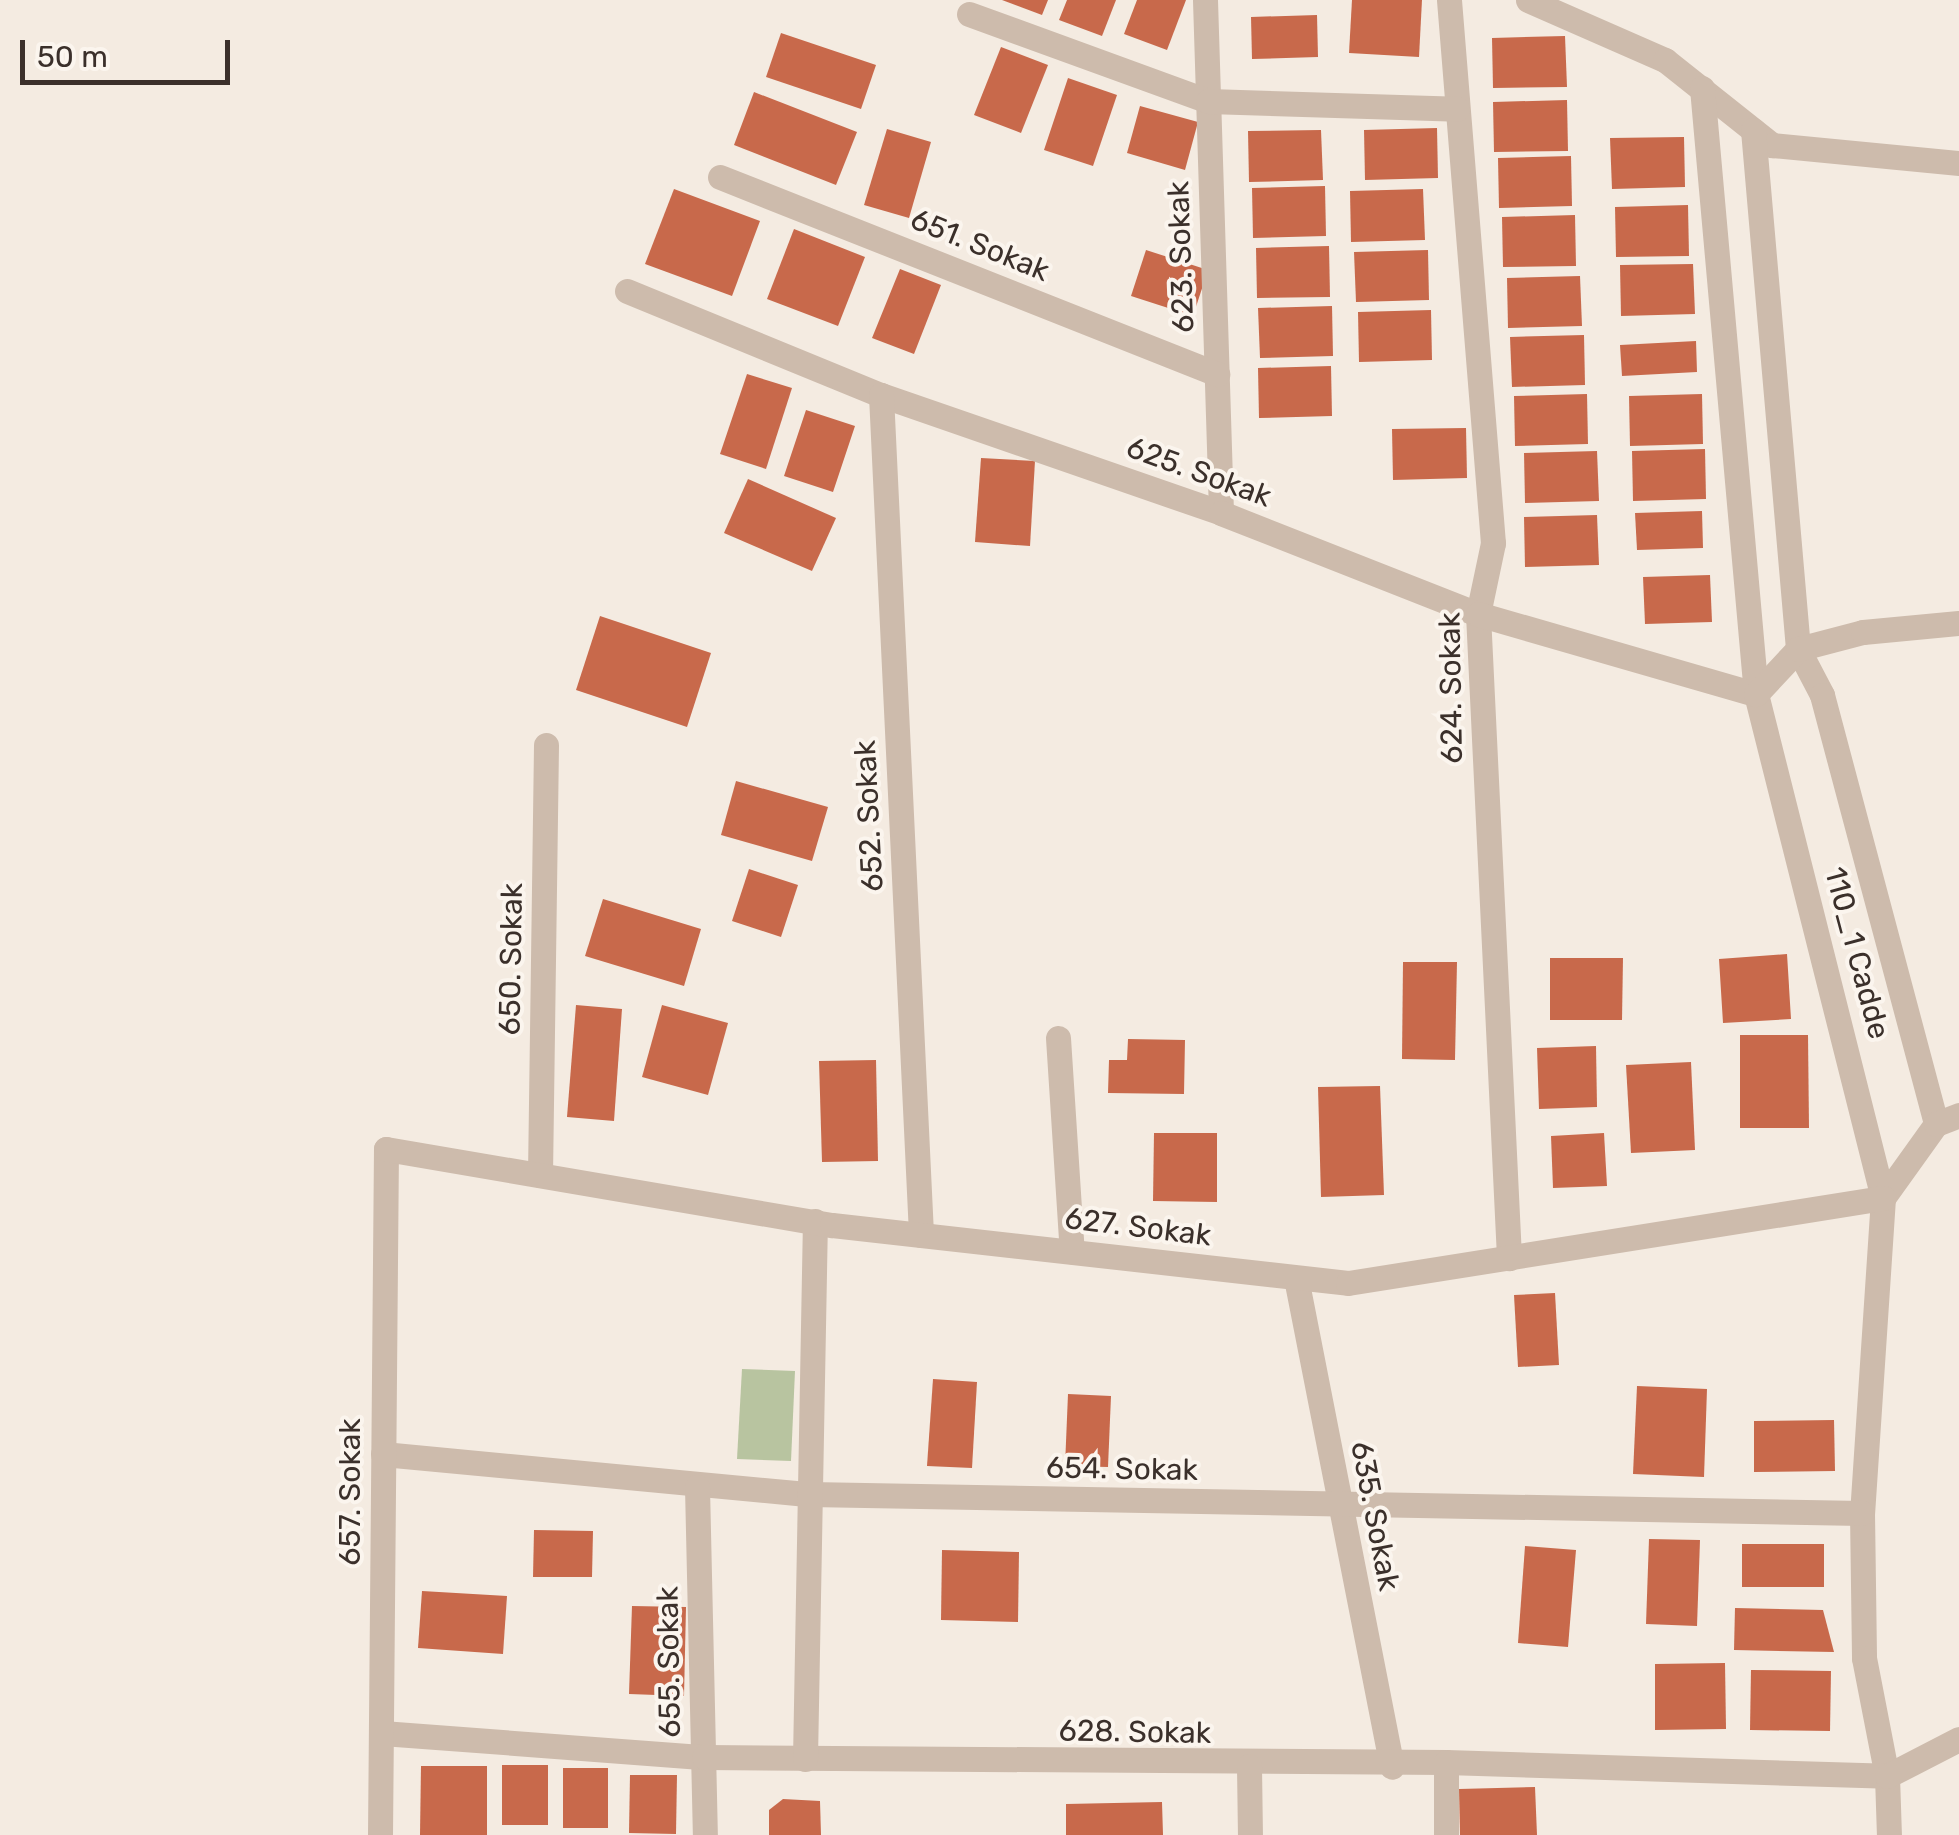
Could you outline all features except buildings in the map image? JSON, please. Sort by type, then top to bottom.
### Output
[{"type":"street","name":"623. Sokak","points":[[1204,0],[1221,513]]},
{"type":"street","name":"624. Sokak","points":[[1449,0],[1493,543],[1478,614],[1509,1258]]},
{"type":"street","points":[[1528,0],[1665,60],[1772,145],[1959,163]]},
{"type":"street","points":[[969,14],[1208,102],[1457,109]]},
{"type":"street","name":"110_1 Cadde","points":[[1702,88],[1756,694],[1883,1198],[1862,1513],[1864,1658],[1888,1776],[1889,1835]]},
{"type":"street","name":"110_1 Cadde","points":[[1752,130],[1798,649],[1822,695],[1948,1120]]},
{"type":"street","name":"651. Sokak","points":[[720,177],[1217,374]]},
{"type":"street","name":"625. Sokak","points":[[627,291],[881,395],[1221,513],[1478,614],[1756,694]]},
{"type":"street","name":"652. Sokak","points":[[881,395],[921,1234]]},
{"type":"street","points":[[1756,694],[1798,649],[1863,632],[1959,624]]},
{"type":"street","name":"650. Sokak","points":[[540,1175],[546,745]]},
{"type":"street","points":[[1058,1038],[1072,1252]]},
{"type":"street","points":[[1883,1198],[1948,1120]]},
{"type":"street","name":"627. Sokak","points":[[386,1149],[815,1222],[1348,1283],[1883,1198]]},
{"type":"street","name":"657. Sokak","points":[[380,1835],[386,1149]]},
{"type":"street","points":[[805,1758],[815,1222]]},
{"type":"street","name":"635. Sokak","points":[[1296,1278],[1392,1767]]},
{"type":"street","name":"654. Sokak","points":[[382,1454],[698,1487],[809,1494],[1340,1507],[1862,1513]]},
{"type":"street","name":"655. Sokak","points":[[698,1487],[705,1835]]},
{"type":"street","name":"628. Sokak","points":[[382,1733],[704,1757],[1392,1767],[1446,1762],[1888,1776]]},
{"type":"street","points":[[1888,1776],[1959,1739]]},
{"type":"street","points":[[1446,1762],[1446,1835]]},
{"type":"street","points":[[1249,1766],[1250,1835]]},
{"type":"green space","points":[[742,1369],[795,1371],[791,1461],[737,1459]]}]
